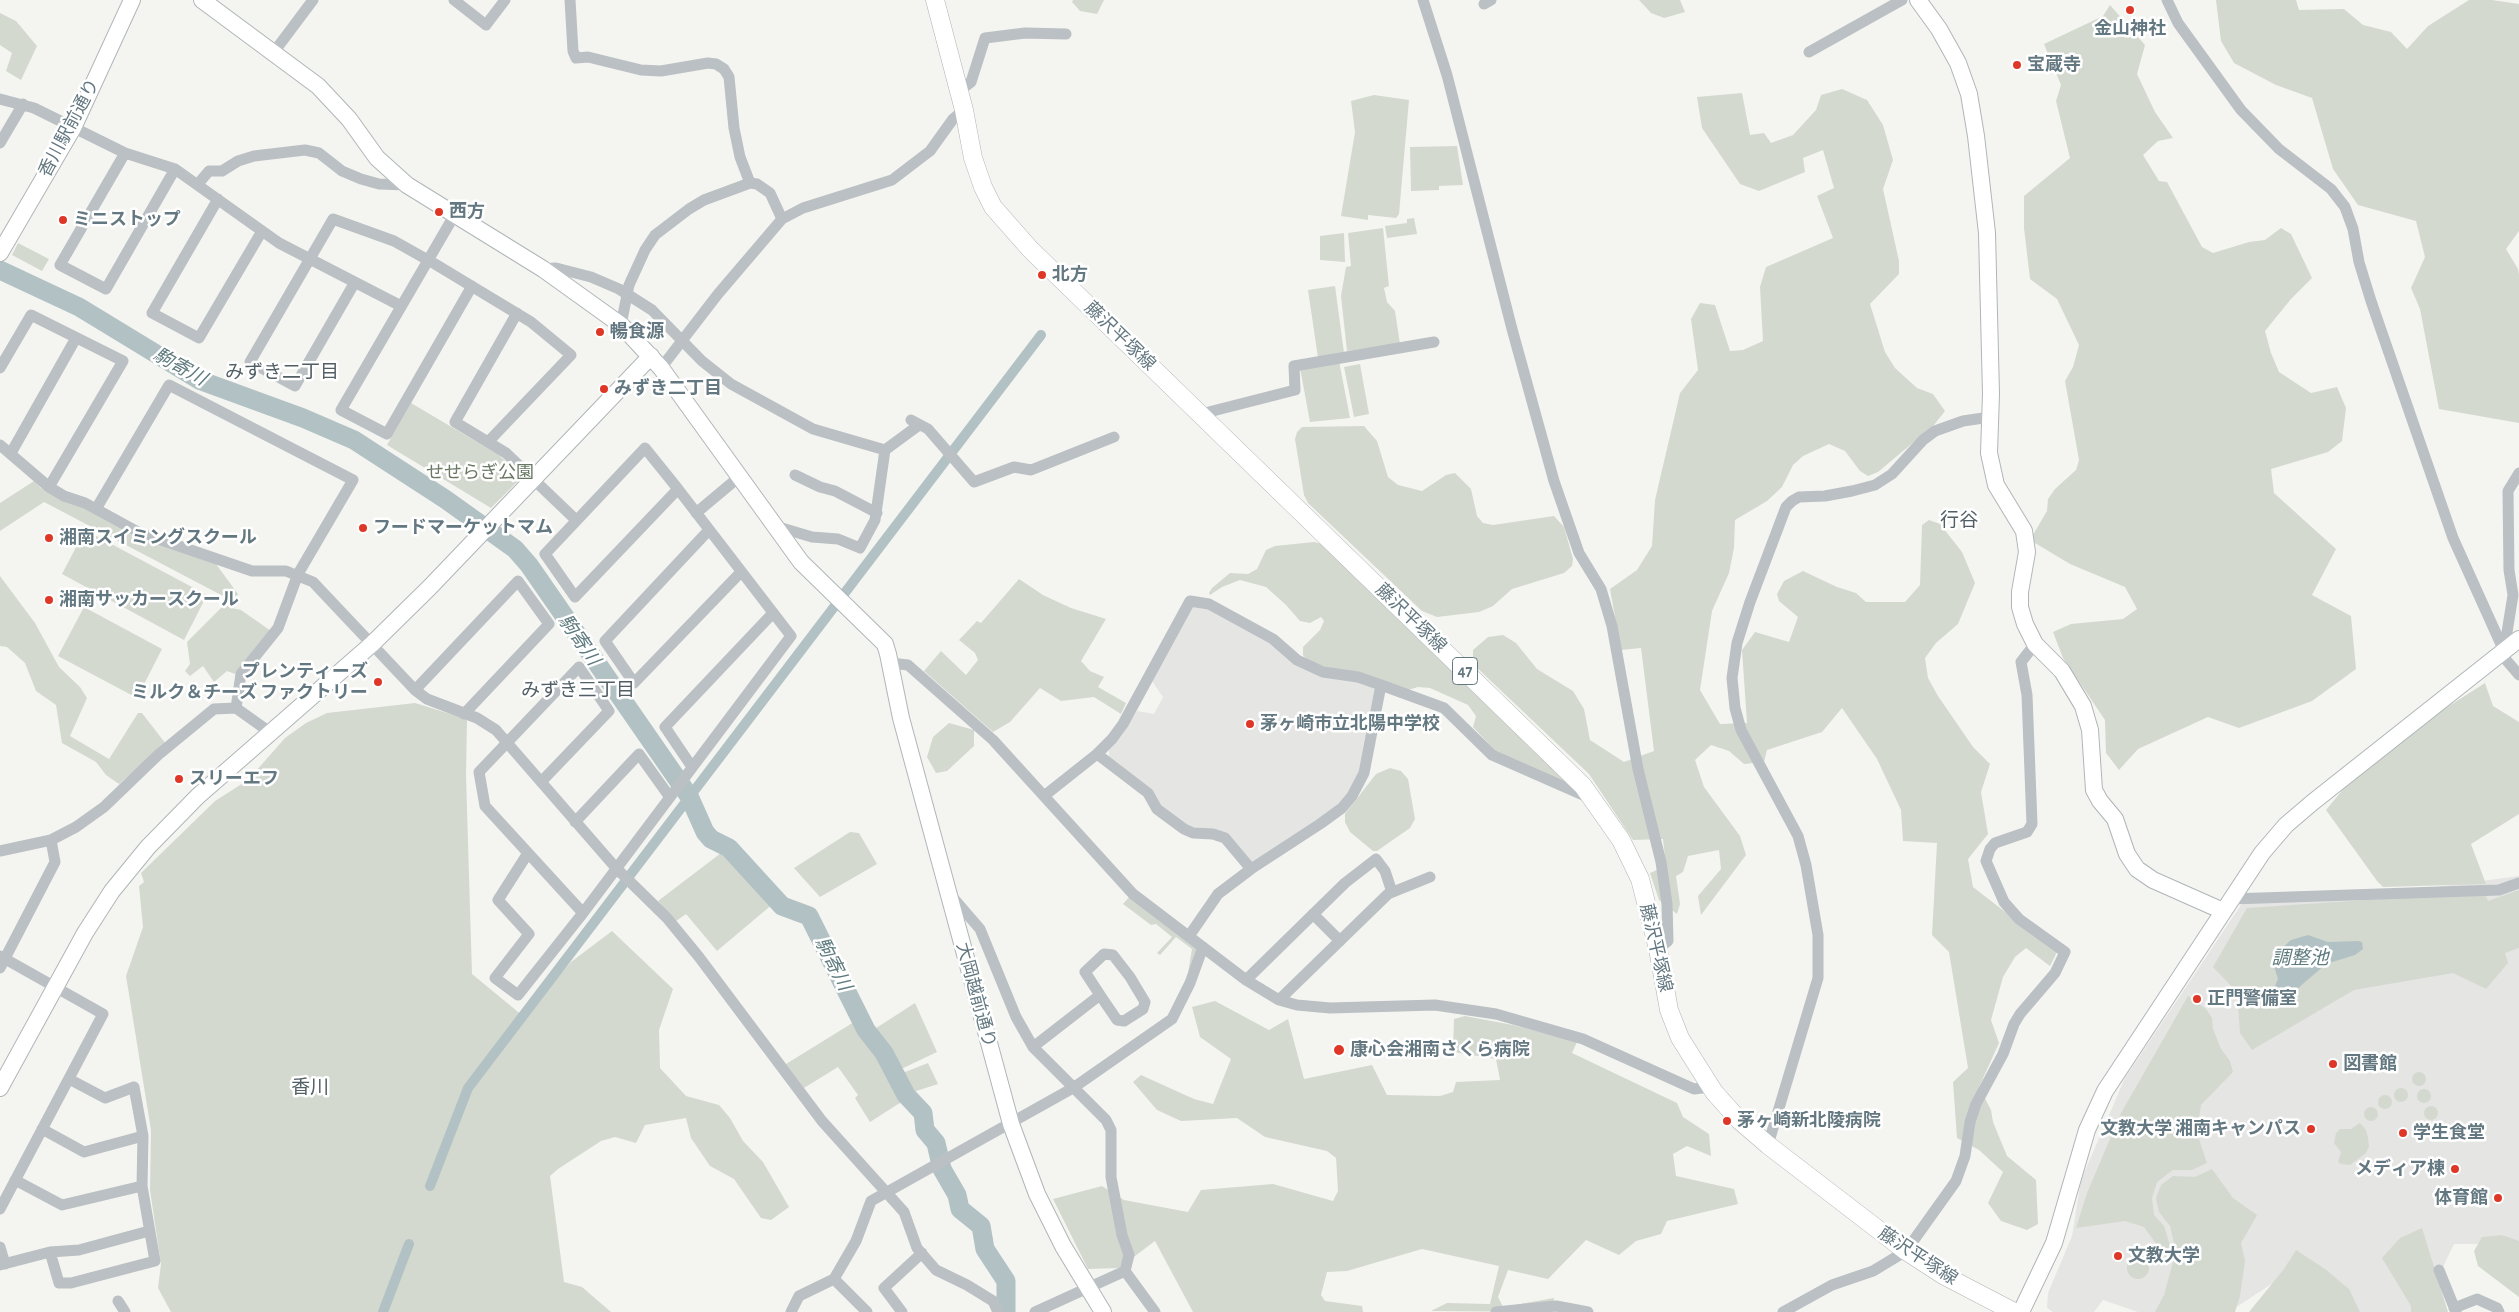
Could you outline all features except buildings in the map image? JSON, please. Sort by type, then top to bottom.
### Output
[{"type":"main road","name":"藤沢平塚線","points":[[935,0],[964,110],[974,158],[983,187],[993,207],[1007,225],[1583,786],[1621,840],[1640,879],[1658,949],[1672,1017],[1680,1038],[1710,1087],[1739,1120],[1768,1145],[1906,1251],[1943,1275],[2014,1312]]},
{"type":"street","name":"香川駅前通り","points":[[0,253],[73,128],[132,0]]},
{"type":"street","name":"大岡越前通り","points":[[202,0],[318,86],[349,119],[377,158],[407,185],[543,269],[621,325],[656,362],[802,562],[884,644],[890,662],[901,718],[1011,1124],[1037,1194],[1103,1312]]},
{"type":"street","points":[[274,52],[313,0]]},
{"type":"street","points":[[454,0],[486,25],[505,0]]},
{"type":"street","points":[[570,0],[573,51],[576,58],[588,57],[640,70],[661,71],[708,63],[724,69],[729,77],[734,128],[740,157],[750,183]]},
{"type":"street","points":[[1423,0],[1447,75],[1512,329],[1554,481],[1579,553],[1601,589],[1612,626],[1638,769],[1651,814],[1662,870],[1668,941],[1658,949]]},
{"type":"street","points":[[1809,52],[1902,0]]},
{"type":"street","points":[[1918,0],[1939,29],[1958,64],[1968,94],[1976,136],[1987,233],[1989,453],[1996,485],[2024,532],[2027,552],[2020,592],[2020,607],[2025,624],[2035,644],[2062,671],[2083,706],[2090,730],[2094,790],[2100,801],[2115,819],[2127,854],[2137,869],[2153,880],[2227,905],[2499,890],[2519,883]]},
{"type":"street","points":[[2167,0],[2178,23],[2241,110],[2278,149],[2331,189],[2345,207],[2354,229],[2359,262],[2371,301],[2453,538],[2503,652],[2519,675]]},
{"type":"street","points":[[959,91],[971,82],[986,38],[1025,33],[1066,34]]},
{"type":"street","points":[[0,98],[23,104],[46,114],[125,153],[176,169],[262,231],[401,306]]},
{"type":"street","points":[[0,143],[23,104]]},
{"type":"street","points":[[0,1088],[55,985],[112,891],[148,847],[198,796],[372,644],[533,480],[656,362],[682,340],[782,219],[803,208],[892,180],[930,151],[953,119],[964,110]]},
{"type":"street","points":[[198,184],[209,171],[222,171],[238,161],[254,156],[305,150],[319,153],[342,170],[361,179],[378,184],[407,185]]},
{"type":"street","points":[[125,153],[60,265],[106,289],[176,169]]},
{"type":"street","points":[[621,325],[626,294],[645,250],[655,235],[689,209],[704,200],[750,183],[764,187],[770,193],[782,219]]},
{"type":"street","points":[[218,199],[152,313],[199,338],[262,231]]},
{"type":"street","points":[[455,214],[341,410],[386,434],[472,286]]},
{"type":"street","points":[[355,282],[295,386],[250,362],[333,219],[394,241],[428,260],[517,313],[571,355],[488,442]]},
{"type":"street","points":[[543,269],[556,268],[591,277],[626,294],[652,310],[731,384],[752,397],[813,429],[885,450]]},
{"type":"street","points":[[517,313],[454,422],[506,453],[576,520]]},
{"type":"street","points":[[0,368],[31,315],[123,361],[49,487]]},
{"type":"street","points":[[10,453],[76,338]]},
{"type":"street","points":[[1201,414],[1295,390],[1294,366],[1434,342]]},
{"type":"street","points":[[96,509],[169,386],[353,480],[298,574],[278,628],[241,674],[236,708]]},
{"type":"street","points":[[1768,1145],[1818,978],[1818,935],[1812,890],[1798,836],[1740,730],[1735,708],[1732,678],[1737,643],[1753,593],[1786,507],[1792,501],[1800,497],[1834,495],[1875,485],[1892,474],[1923,440],[1935,431],[1964,421],[1990,417]]},
{"type":"street","points":[[775,526],[812,537],[838,539],[860,548],[877,513],[885,450],[915,422],[928,428],[974,482],[1014,467],[1031,470],[1114,437]]},
{"type":"street","points":[[0,445],[49,487],[64,496],[96,509],[138,532],[252,571],[286,571],[298,574],[323,590],[415,690],[439,705],[486,722],[507,743],[626,879],[672,925],[822,1121],[904,1212],[917,1248],[922,1254],[936,1270],[967,1285],[993,1302],[998,1312]]},
{"type":"street","points":[[528,853],[498,900],[529,934],[494,978],[518,995],[791,636],[678,489],[645,448],[545,554],[575,597],[678,489]]},
{"type":"street","points":[[2503,652],[2513,595],[2509,570],[2508,490],[2519,472]]},
{"type":"street","points":[[795,475],[820,487],[835,491],[877,513]]},
{"type":"street","points":[[696,513],[740,477]]},
{"type":"street","points":[[709,530],[605,641],[634,683],[741,572]]},
{"type":"street","points":[[415,690],[518,581],[549,624],[464,714]]},
{"type":"street","points":[[1044,796],[1098,754],[1123,724],[1190,601],[1209,604],[1273,639],[1297,660],[1322,672],[1358,677],[1444,708],[1492,755],[1594,800]]},
{"type":"street","points":[[689,770],[665,727],[773,613]]},
{"type":"street","points":[[2021,1312],[2054,1243],[2086,1130],[2105,1091],[2262,853],[2286,826],[2313,802],[2519,639]]},
{"type":"street","points":[[1783,1312],[1832,1285],[1873,1271],[1906,1251],[1956,1181],[1965,1156],[1970,1122],[2003,1054],[2014,1024],[2020,1014],[2055,973],[2065,952],[2019,919],[2004,902],[1986,861],[1995,843],[2027,832],[2032,824],[2027,695],[2021,662],[2035,644]]},
{"type":"street","points":[[890,662],[908,665],[993,740],[1133,894],[1246,980],[1280,1000],[1297,1005],[1330,1008],[1435,1005],[1496,1014],[1583,1039],[1694,1089],[1710,1087]]},
{"type":"street","points":[[541,782],[609,711],[579,667],[480,772],[485,806],[582,913]]},
{"type":"street","points":[[1189,936],[1218,894],[1251,869],[1342,808],[1352,796],[1364,773],[1381,685]]},
{"type":"street","points":[[0,851],[50,840],[76,827],[104,806],[122,787],[214,708],[236,708],[272,733]]},
{"type":"street","points":[[575,822],[639,754],[672,792]]},
{"type":"street","points":[[1098,754],[1148,793],[1157,809],[1184,829],[1193,833],[1214,834],[1225,838],[1251,869]]},
{"type":"street","points":[[0,1209],[103,1014],[55,985],[2,961],[55,862],[50,840]]},
{"type":"street","points":[[1246,980],[1345,883],[1376,859],[1385,871],[1392,892]]},
{"type":"street","points":[[1280,1000],[1392,892],[1430,877]]},
{"type":"street","points":[[948,891],[980,929],[1016,1017],[1033,1047],[1074,1088],[1082,1093],[1106,1120],[1111,1130],[1111,1177],[1122,1235],[1129,1255],[1125,1271],[1035,1312]]},
{"type":"street","points":[[1313,914],[1340,941]]},
{"type":"street","points":[[791,1312],[799,1296],[834,1278],[856,1241],[871,1202],[885,1192],[940,1164],[1074,1088],[1172,1019],[1190,983],[1203,947]]},
{"type":"street","points":[[1104,954],[1113,955],[1130,977],[1145,1002],[1143,1010],[1124,1021],[1117,1020],[1100,995],[1085,972],[1104,954]]},
{"type":"street","points":[[1033,1047],[1100,995]]},
{"type":"street","points":[[50,1252],[59,1283],[71,1283],[155,1260],[142,1186],[143,1136],[134,1087],[105,1098],[69,1079]]},
{"type":"street","points":[[42,1130],[84,1152],[143,1136]]},
{"type":"street","points":[[15,1180],[62,1205],[142,1186]]},
{"type":"street","points":[[0,1247],[2,1265],[50,1252],[78,1250],[149,1231]]},
{"type":"street","points":[[902,1312],[884,1288],[922,1254]]},
{"type":"street","points":[[2439,1270],[2455,1310],[2476,1299],[2497,1308],[2499,1312]]},
{"type":"street","points":[[1125,1271],[1155,1312]]},
{"type":"street","points":[[834,1278],[867,1312]]},
{"type":"street","points":[[118,1301],[125,1312]]},
{"type":"street","points":[[1496,1312],[1556,1306],[1588,1312]]},
{"type":"shaded area","name":"茅ヶ崎市立北陽中学校","points":[[1199,604],[1266,638],[1286,655],[1356,680],[1378,690],[1360,776],[1341,805],[1254,865],[1229,838],[1191,830],[1160,807],[1109,758],[1109,750],[1122,735],[1137,711],[1154,714],[1163,697],[1152,681],[1190,608]]},
{"type":"shaded area","name":"文教大学 湘南キャンパス","points":[[2519,876],[2519,1244],[2454,1244],[2423,1309],[2417,1312],[2329,1312],[2282,1277],[2229,1312],[2138,1312],[2103,1300],[2094,1312],[2053,1312],[2047,1308],[2048,1293],[2072,1236],[2081,1180],[2125,1078],[2243,902],[2429,888]]},
{"type":"green space","points":[[1073,0],[1104,0],[1097,14],[1080,11],[1072,2]]},
{"type":"green space","points":[[1639,0],[1680,0],[1685,12],[1664,18],[1651,13]]},
{"type":"green space","points":[[2216,0],[2296,0],[2299,10],[2344,9],[2363,25],[2391,32],[2407,49],[2428,26],[2469,0],[2492,0],[2519,4],[2519,231],[2506,249],[2518,269],[2519,275],[2519,423],[2439,409],[2420,309],[2411,288],[2425,257],[2416,221],[2358,205],[2333,169],[2312,98],[2276,85],[2234,63],[2221,41]]},
{"type":"green space","points":[[2110,5],[2145,45],[2137,74],[2155,112],[2173,138],[2158,141],[2143,155],[2159,181],[2167,182],[2202,247],[2213,253],[2249,242],[2265,240],[2281,228],[2291,234],[2312,278],[2291,299],[2265,331],[2279,372],[2311,393],[2337,387],[2346,408],[2342,441],[2328,452],[2271,469],[2274,493],[2336,549],[2312,595],[2351,616],[2356,669],[2312,701],[2239,728],[2208,717],[2138,749],[2119,770],[2106,753],[2105,720],[2063,658],[2053,632],[2071,624],[2123,619],[2137,609],[2125,587],[2070,564],[2030,540],[2047,511],[2048,499],[2055,489],[2076,470],[2079,460],[2065,381],[2073,367],[2079,345],[2057,299],[2030,279],[2024,228],[2024,196],[2070,158],[2056,101],[2061,85],[2044,44],[2103,16]]},
{"type":"green space","points":[[0,13],[16,21],[37,46],[21,80],[6,71],[12,53],[0,45]]},
{"type":"green space","points":[[1842,89],[1867,100],[1883,125],[1893,160],[1883,189],[1899,261],[1899,274],[1870,304],[1885,352],[1895,368],[1917,388],[1933,394],[1945,411],[1934,425],[1878,472],[1868,476],[1860,471],[1845,451],[1829,444],[1803,456],[1793,465],[1782,487],[1767,501],[1735,520],[1734,548],[1729,573],[1712,611],[1700,690],[1720,724],[1747,723],[1742,650],[1755,632],[1789,642],[1798,617],[1779,601],[1777,594],[1784,581],[1803,571],[1837,587],[1856,593],[1866,602],[1905,602],[1920,585],[1922,525],[1929,520],[1940,524],[1962,552],[1975,583],[1958,624],[1936,643],[1925,658],[1928,678],[1938,696],[1973,747],[1990,764],[1981,792],[1988,834],[1968,859],[1973,887],[2057,952],[2050,966],[2026,948],[2015,957],[2003,977],[1991,1020],[1999,1043],[1979,1087],[1991,1110],[1993,1122],[2007,1156],[2036,1180],[2038,1224],[2027,1230],[2001,1221],[1988,1203],[2003,1172],[1979,1150],[1957,1138],[1953,1082],[1968,1068],[1949,952],[1932,935],[1937,843],[1903,841],[1901,810],[1877,759],[1842,708],[1822,732],[1767,750],[1764,762],[1744,764],[1729,751],[1711,745],[1695,760],[1704,787],[1740,836],[1746,855],[1701,915],[1698,896],[1721,869],[1719,850],[1688,856],[1683,872],[1676,876],[1680,904],[1677,914],[1659,900],[1650,873],[1666,866],[1663,839],[1633,840],[1589,774],[1473,664],[1473,650],[1488,637],[1503,635],[1516,643],[1537,669],[1573,691],[1584,709],[1590,740],[1624,762],[1654,751],[1641,648],[1621,650],[1610,589],[1637,570],[1652,546],[1655,500],[1680,393],[1698,370],[1691,319],[1700,303],[1715,305],[1730,351],[1743,350],[1763,341],[1760,287],[1766,267],[1833,238],[1817,196],[1834,188],[1823,150],[1803,158],[1805,172],[1759,191],[1740,184],[1702,128],[1697,97],[1742,93],[1750,135],[1764,133],[1771,143],[1793,135],[1816,110],[1821,95]]},
{"type":"green space","points":[[1374,95],[1409,100],[1399,214],[1396,218],[1368,215],[1368,220],[1341,216],[1355,132],[1351,101]]},
{"type":"green space","points":[[1457,146],[1463,185],[1439,186],[1439,190],[1411,191],[1410,147]]},
{"type":"green space","points":[[1414,218],[1417,234],[1387,238],[1385,226],[1407,223],[1407,219]]},
{"type":"green space","points":[[1383,228],[1389,286],[1384,288],[1387,302],[1395,311],[1400,344],[1347,351],[1341,296],[1346,267],[1351,266],[1348,233]]},
{"type":"green space","points":[[1344,233],[1345,262],[1320,260],[1320,236]]},
{"type":"green space","points":[[18,243],[49,259],[42,271],[12,255]]},
{"type":"green space","points":[[1335,286],[1344,353],[1318,358],[1308,290]]},
{"type":"green space","points":[[1339,361],[1350,418],[1310,422],[1300,368]]},
{"type":"green space","points":[[1360,364],[1369,414],[1354,417],[1344,367]]},
{"type":"green space","name":"せせらぎ公園","points":[[411,403],[499,455],[519,474],[519,480],[491,508],[387,445]]},
{"type":"green space","points":[[1364,426],[1377,441],[1388,477],[1398,485],[1422,491],[1446,475],[1455,473],[1471,489],[1477,516],[1483,523],[1493,525],[1554,516],[1564,527],[1573,559],[1572,566],[1564,573],[1512,589],[1493,606],[1479,612],[1437,617],[1422,611],[1308,503],[1304,495],[1295,439],[1297,432],[1302,427]]},
{"type":"green space","points":[[34,481],[41,488],[63,500],[84,508],[135,537],[194,553],[216,564],[238,594],[231,608],[241,610],[271,631],[235,674],[227,671],[214,682],[203,666],[190,676],[185,671],[190,664],[187,642],[227,602],[223,596],[44,502],[0,531],[0,503]]},
{"type":"green space","points":[[85,530],[207,595],[184,640],[62,574]]},
{"type":"green space","points":[[1314,542],[1322,544],[1562,776],[1564,781],[1499,755],[1473,727],[1476,716],[1468,705],[1430,688],[1418,687],[1408,690],[1368,675],[1331,669],[1307,660],[1303,655],[1303,647],[1320,630],[1324,621],[1321,617],[1310,623],[1300,621],[1266,587],[1240,580],[1222,587],[1210,595],[1209,593],[1212,588],[1230,573],[1248,574],[1257,569],[1266,550],[1275,546]]},
{"type":"green space","points":[[0,576],[35,623],[59,667],[80,687],[87,698],[70,736],[109,759],[138,713],[142,713],[166,744],[119,784],[106,775],[96,762],[62,743],[56,705],[36,691],[25,663],[7,647],[0,646]]},
{"type":"green space","points":[[1019,579],[1043,595],[1071,608],[1106,619],[1081,661],[1090,671],[1104,677],[1098,687],[1126,703],[1121,714],[1094,697],[1061,701],[1040,688],[1010,722],[993,732],[924,671],[941,651],[966,675],[978,660],[975,653],[959,640],[977,621],[981,623]]},
{"type":"green space","points":[[84,607],[162,649],[137,698],[58,656]]},
{"type":"green space","points":[[2485,683],[2493,706],[2519,722],[2519,814],[2471,844],[2486,884],[2383,887],[2326,810],[2346,786],[2413,729]]},
{"type":"green space","points":[[415,703],[467,719],[466,776],[472,974],[523,1016],[571,962],[612,931],[673,989],[659,1030],[660,1068],[686,1096],[719,1105],[730,1118],[743,1141],[763,1162],[789,1207],[771,1220],[761,1218],[734,1179],[710,1166],[691,1138],[686,1118],[645,1125],[636,1143],[615,1137],[601,1141],[550,1176],[564,1282],[582,1287],[611,1312],[171,1312],[158,1288],[161,1264],[150,1190],[151,1130],[126,976],[143,927],[139,886],[144,882],[141,873],[215,801],[248,780],[285,738],[306,723],[327,713]]},
{"type":"green space","points":[[949,723],[974,730],[974,746],[947,771],[936,773],[927,757],[933,737]]},
{"type":"green space","points":[[1390,768],[1401,771],[1408,779],[1415,819],[1410,828],[1377,851],[1373,851],[1350,832],[1345,822],[1345,814],[1376,774]]},
{"type":"green space","points":[[850,832],[859,833],[877,864],[820,897],[794,868]]},
{"type":"green space","points":[[725,850],[774,903],[717,951],[686,914],[676,921],[658,901]]},
{"type":"green space","points":[[2519,890],[2519,948],[2505,953],[2508,963],[2486,989],[2453,973],[2354,990],[2252,1050],[2240,1033],[2237,992],[2213,967],[2247,908],[2484,892],[2488,901]]},
{"type":"green space","points":[[1130,896],[1198,949],[1188,973],[1192,949],[1176,937],[1160,955],[1157,953],[1172,937],[1156,924],[1151,925],[1123,904]]},
{"type":"green space","points":[[2188,996],[2206,1009],[2212,1018],[2213,1029],[2221,1049],[2230,1061],[2233,1072],[2201,1105],[2197,1133],[2207,1163],[2192,1170],[2173,1170],[2157,1182],[2152,1198],[2154,1215],[2164,1226],[2171,1249],[2167,1259],[2144,1227],[2125,1221],[2076,1228],[2087,1193],[2121,1113]]},
{"type":"green space","points":[[1215,1001],[1269,1030],[1288,1019],[1304,1079],[1372,1065],[1387,1095],[1440,1096],[1453,1092],[1456,1082],[1500,1080],[1496,1059],[1453,1052],[1454,1019],[1465,1016],[1513,1025],[1577,1042],[1572,1053],[1677,1103],[1683,1117],[1709,1134],[1711,1156],[1687,1146],[1673,1154],[1676,1176],[1734,1189],[1738,1204],[1667,1221],[1661,1234],[1636,1241],[1619,1255],[1586,1240],[1548,1279],[1508,1270],[1498,1297],[1503,1307],[1554,1298],[1553,1312],[1431,1311],[1447,1303],[1490,1304],[1499,1266],[1422,1249],[1347,1271],[1327,1272],[1321,1295],[1325,1301],[1362,1306],[1363,1312],[1193,1312],[1155,1241],[1119,1268],[1088,1269],[1053,1199],[1102,1186],[1124,1200],[1188,1212],[1201,1190],[1273,1184],[1333,1201],[1338,1191],[1336,1158],[1327,1151],[1265,1137],[1237,1118],[1181,1121],[1157,1110],[1133,1082],[1141,1075],[1194,1099],[1213,1104],[1231,1059],[1200,1037],[1192,1007]]},
{"type":"green space","points":[[915,1003],[937,1052],[899,1070],[883,1042],[873,1030]]},
{"type":"green space","points":[[854,1022],[880,1057],[903,1101],[870,1122],[855,1098],[858,1095],[838,1067],[804,1088],[786,1064]]},
{"type":"green space","points":[[928,1063],[938,1084],[910,1093],[900,1074]]},
{"type":"green space","points":[[2416,1072],[2422,1072],[2426,1079],[2422,1086],[2416,1086],[2412,1082],[2412,1076]]},
{"type":"green space","points":[[2398,1088],[2404,1088],[2408,1095],[2404,1102],[2398,1102],[2394,1098],[2394,1092]]},
{"type":"green space","points":[[2421,1089],[2427,1089],[2431,1096],[2427,1103],[2421,1103],[2417,1099],[2417,1093]]},
{"type":"green space","points":[[2382,1095],[2388,1095],[2392,1102],[2388,1109],[2382,1109],[2378,1105],[2378,1099]]},
{"type":"green space","points":[[2428,1106],[2434,1106],[2438,1113],[2434,1120],[2428,1120],[2424,1116],[2424,1110]]},
{"type":"green space","points":[[2368,1107],[2374,1107],[2378,1114],[2374,1121],[2368,1121],[2364,1117],[2364,1111]]},
{"type":"green space","points":[[2433,1121],[2439,1121],[2443,1128],[2439,1135],[2433,1135],[2429,1131],[2429,1125]]},
{"type":"green space","points":[[2360,1123],[2366,1130],[2369,1147],[2366,1153],[2350,1165],[2341,1164],[2338,1162],[2341,1152],[2334,1143],[2336,1133],[2340,1129],[2351,1129]]},
{"type":"green space","points":[[2212,1169],[2233,1198],[2257,1215],[2241,1243],[2245,1261],[2240,1296],[2235,1312],[2155,1312],[2164,1295],[2176,1251],[2170,1226],[2159,1212],[2156,1198],[2161,1185],[2173,1176],[2195,1177]]},
{"type":"green space","points":[[2422,1228],[2448,1312],[2411,1312],[2411,1306],[2382,1258],[2400,1238]]},
{"type":"green space","points":[[2502,1235],[2519,1241],[2519,1297],[2478,1266],[2474,1251],[2482,1237]]},
{"type":"green space","points":[[2296,1250],[2325,1269],[2349,1289],[2360,1312],[2249,1312],[2284,1269]]},
{"type":"green space","points":[[2138,1257],[2146,1260],[2149,1268],[2146,1276],[2138,1279],[2130,1276],[2127,1268],[2130,1260]]},
{"type":"water","name":"調整池","points":[[2308,935],[2328,942],[2362,942],[2363,949],[2355,955],[2326,964],[2297,989],[2281,996],[2275,995],[2274,988],[2278,979],[2274,966],[2279,951],[2291,940]]},
{"type":"waterway","name":"駒寄川","points":[[0,270],[79,307],[199,380],[303,418],[354,440],[445,499],[515,549],[529,565],[689,796],[705,832],[711,839],[729,848],[782,906],[809,916],[866,1030],[884,1053],[906,1095],[923,1113],[925,1130],[936,1143],[942,1169],[957,1195],[960,1209],[981,1226],[985,1249],[1006,1281],[1006,1312]]},
{"type":"waterway","points":[[430,1186],[468,1088],[1041,335]]},
{"type":"waterway","points":[[383,1312],[409,1244]]},
{"type":"place","name":"金山神社","points":[[2130,10]]},
{"type":"place","name":"宝蔵寺","points":[[2017,65]]},
{"type":"place","name":"西方","points":[[439,212]]},
{"type":"place","name":"ミニストップ","points":[[63,220]]},
{"type":"place","name":"北方","points":[[1042,275]]},
{"type":"place","name":"暢食源","points":[[600,332]]},
{"type":"place","name":"みずき二丁目","points":[[604,389]]},
{"type":"place","name":"フードマーケットマム","points":[[363,528]]},
{"type":"place","name":"湘南スイミングスクール","points":[[49,538]]},
{"type":"place","name":"湘南サッカースクール","points":[[49,600]]},
{"type":"place","name":"プレンティーズ ミルク＆チーズ ファクトリー","points":[[378,682]]},
{"type":"place","name":"茅ヶ崎市立北陽中学校","points":[[1250,724]]},
{"type":"place","name":"スリーエフ","points":[[179,779]]},
{"type":"place","name":"正門警備室","points":[[2197,999]]},
{"type":"place","name":"康心会湘南さくら病院","points":[[1339,1050]]},
{"type":"place","name":"図書館","points":[[2333,1064]]},
{"type":"place","name":"茅ヶ崎新北陵病院","points":[[1727,1121]]},
{"type":"place","name":"文教大学 湘南キャンパス","points":[[2311,1129]]},
{"type":"place","name":"学生食堂","points":[[2403,1133]]},
{"type":"place","name":"メディア棟","points":[[2455,1169]]},
{"type":"place","name":"体育館","points":[[2498,1198]]},
{"type":"place","name":"文教大学","points":[[2118,1256]]},
{"type":"district","name":"みずき二丁目","points":[[282,372]]},
{"type":"district","name":"行谷","points":[[1959,520]]},
{"type":"district","name":"みずき三丁目","points":[[578,690]]},
{"type":"district","name":"香川","points":[[310,1087]]}]
